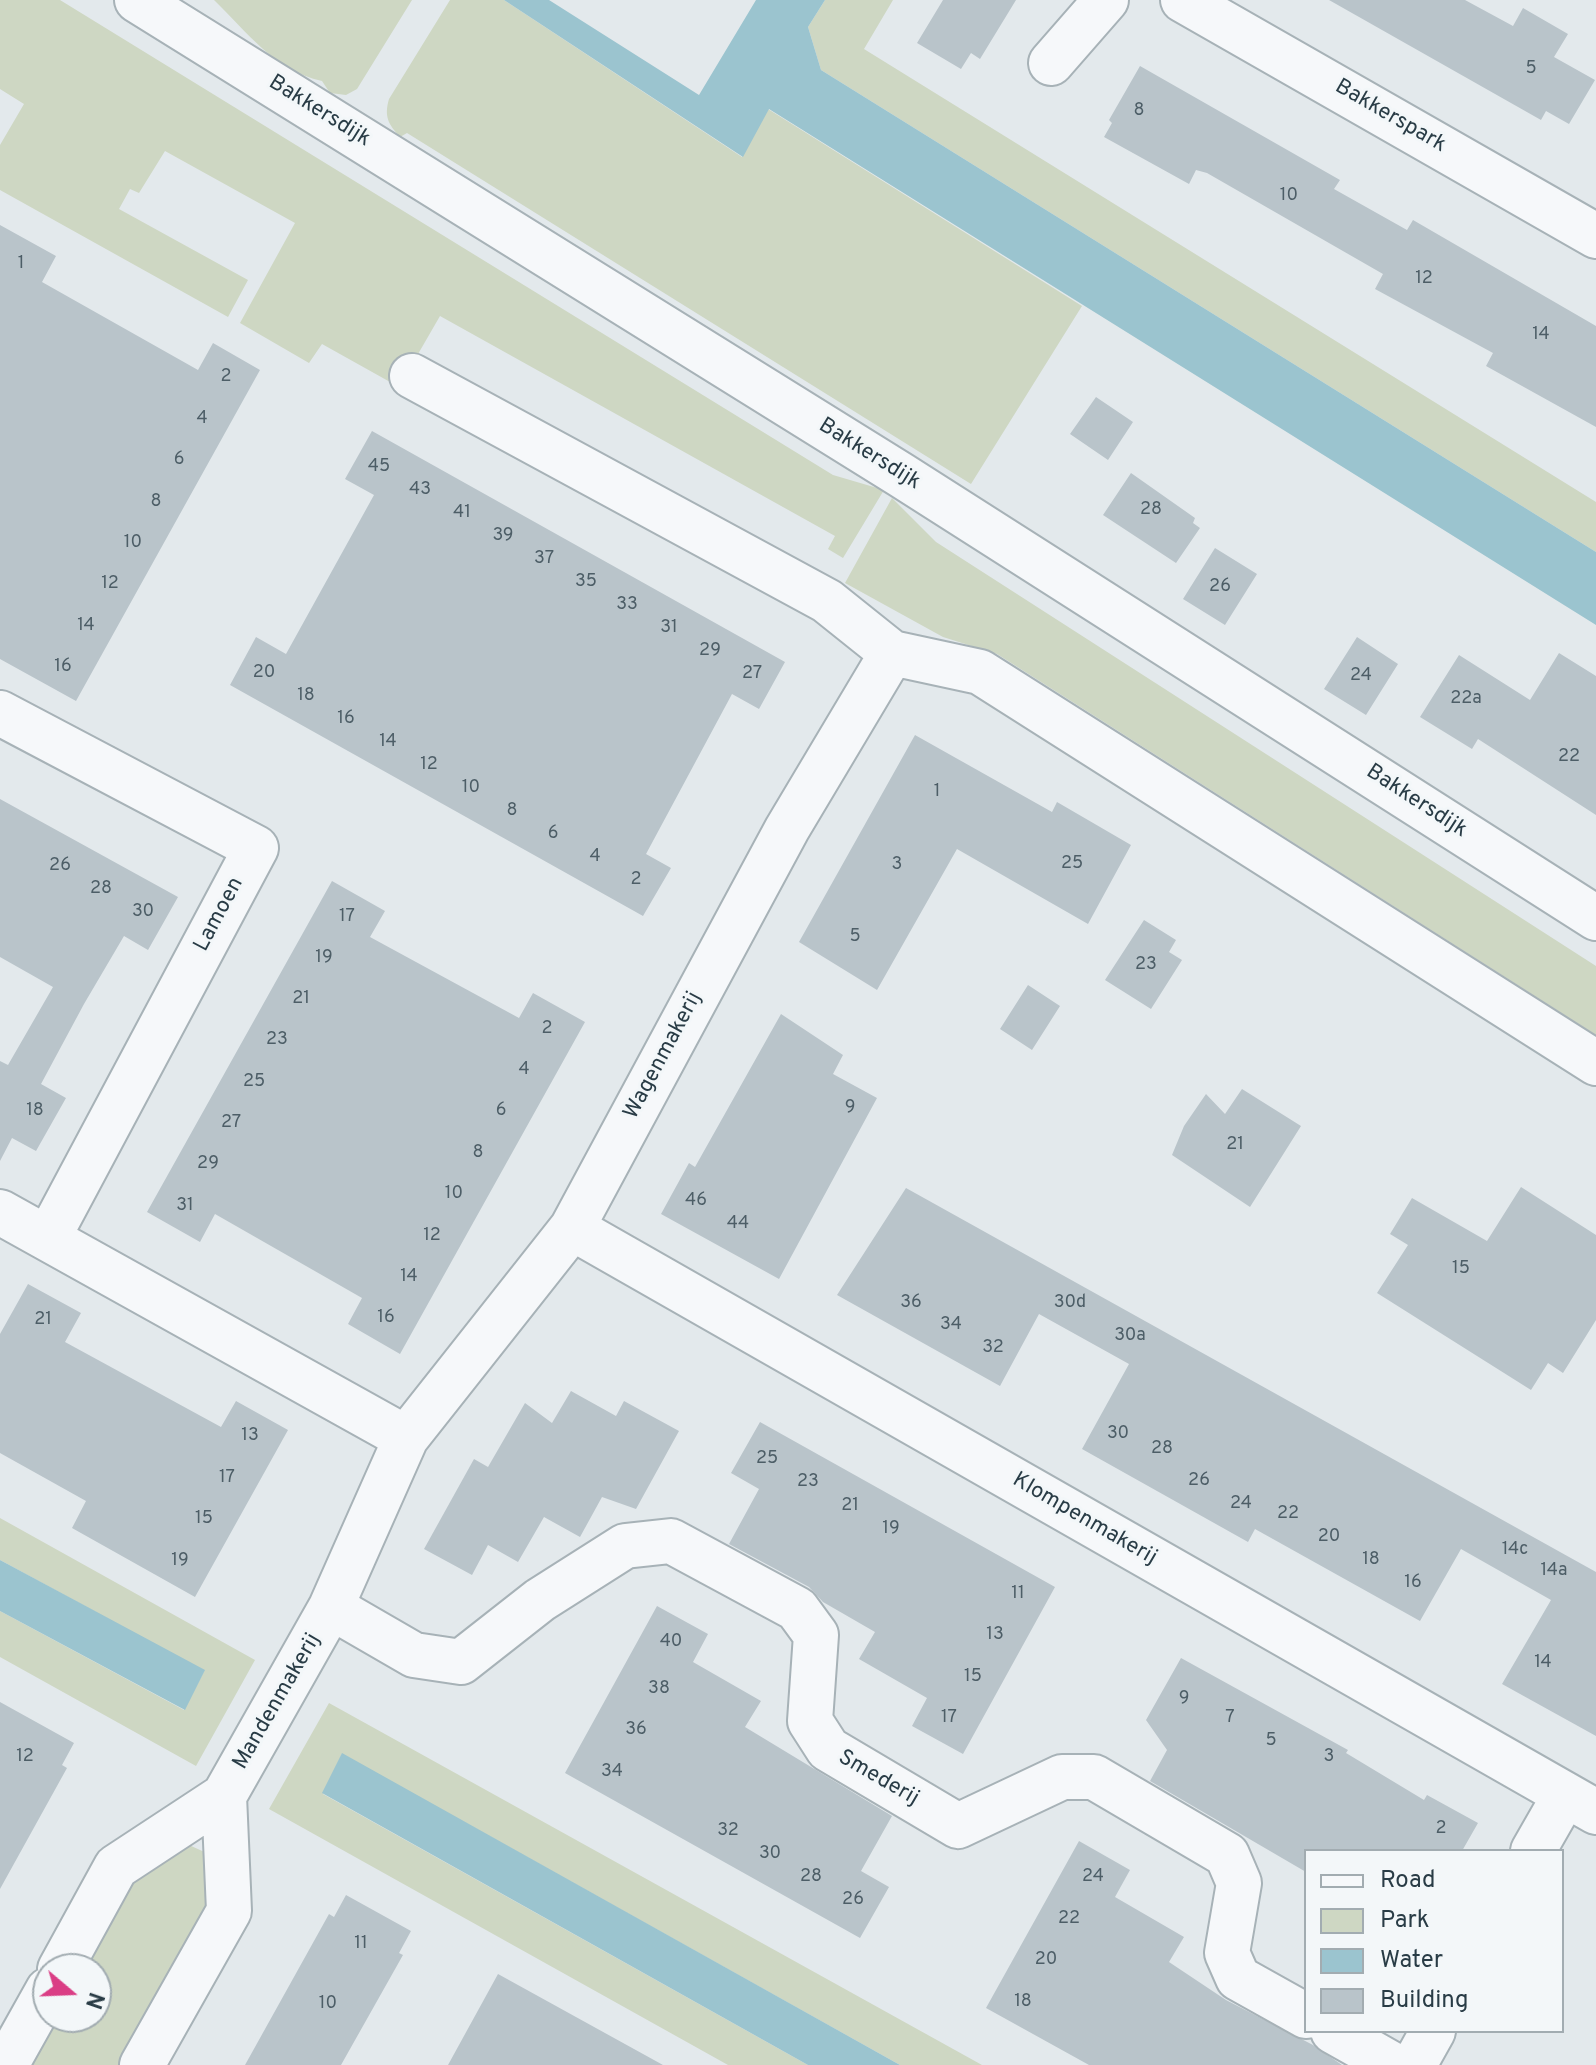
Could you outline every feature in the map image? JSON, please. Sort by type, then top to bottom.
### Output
[{"type":"street","name":"Bakkersdijk","points":[[137,0],[914,483],[1596,918]]},
{"type":"street","points":[[1051,63],[1106,0]]},
{"type":"street","name":"Bakkerspark","points":[[1183,0],[1596,236]]},
{"type":"street","points":[[412,376],[827,601],[892,653],[980,672],[1596,1063]]},
{"type":"street","name":"Wagenmakerij","points":[[331,1607],[406,1438],[572,1228],[787,829],[892,653]]},
{"type":"street","name":"Lamoen","points":[[0,713],[256,848],[48,1238]]},
{"type":"street","points":[[0,1212],[406,1438]]},
{"type":"street","name":"Klompenmakerij","points":[[572,1228],[1580,1803]]},
{"type":"street","name":"Smederij","points":[[331,1607],[414,1655],[461,1662],[540,1600],[625,1546],[671,1541],[797,1609],[816,1635],[810,1721],[828,1749],[958,1826],[1062,1777],[1094,1777],[1227,1855],[1239,1883],[1227,1953],[1238,1978],[1304,2015]]},
{"type":"street","name":"Mandenmakerij","points":[[69,1953],[116,1867],[224,1796],[331,1607]]},
{"type":"street","name":"Mandenmakerij","points":[[142,2065],[229,1911],[224,1796]]},
{"type":"street","points":[[1535,1849],[1580,1803]]},
{"type":"street","points":[[3,2065],[32,2017]]},
{"type":"street","points":[[1337,2033],[1393,2065]]},
{"type":"street","points":[[1414,2065],[1432,2033]]},
{"type":"green space","points":[[0,0],[60,0],[833,475],[884,490],[843,558],[828,549],[835,536],[440,316],[399,387],[322,344],[309,363],[240,323],[295,223],[165,151],[139,193],[130,189],[119,209],[248,280],[228,317],[0,190],[0,145],[24,104],[0,89]]},
{"type":"green space","points":[[214,0],[412,0],[357,89],[346,95],[330,93],[322,81],[305,76],[276,59]]},
{"type":"green space","points":[[450,0],[504,0],[742,157],[768,109],[1082,306],[971,484],[407,133],[400,137],[388,120],[389,99]]},
{"type":"green space","points":[[825,0],[893,0],[864,49],[1596,502],[1596,552],[821,70],[808,27]]},
{"type":"green space","points":[[892,498],[936,542],[1596,966],[1596,1035],[997,654],[943,637],[845,583]]},
{"type":"green space","points":[[0,1518],[255,1660],[196,1766],[0,1657],[0,1611],[184,1710],[204,1671],[0,1560]]},
{"type":"green space","points":[[329,1703],[982,2065],[900,2065],[342,1754],[323,1794],[808,2065],[728,2065],[269,1809]]},
{"type":"green space","points":[[189,1845],[211,1855],[213,1910],[124,2065],[32,2065],[24,2061],[41,2033],[112,2033],[112,1953],[89,1953],[137,1875]]},
{"type":"water","points":[[504,0],[549,0],[699,95],[756,0],[825,0],[808,27],[821,70],[1596,552],[1596,625],[769,109],[743,157]]},
{"type":"water","points":[[0,1560],[205,1670],[185,1710],[0,1611]]},
{"type":"water","points":[[342,1753],[900,2065],[808,2065],[322,1793]]},
{"type":"building","points":[[943,0],[1016,0],[980,59],[971,53],[961,69],[917,43]]},
{"type":"building","points":[[1329,0],[1465,0],[1513,26],[1523,8],[1568,34],[1554,57],[1595,80],[1569,124],[1546,111],[1541,120]]},
{"type":"building","points":[[1140,66],[1340,180],[1334,189],[1407,230],[1413,220],[1596,326],[1596,427],[1486,366],[1493,353],[1375,289],[1383,274],[1207,173],[1196,170],[1189,184],[1104,137],[1112,123],[1109,120]]},
{"type":"building","points":[[0,225],[56,256],[42,282],[198,370],[213,343],[260,370],[76,701],[0,659]]},
{"type":"building","points":[[1096,397],[1133,422],[1108,460],[1070,434]]},
{"type":"building","points":[[372,431],[785,662],[759,709],[732,694],[646,854],[671,868],[643,916],[230,685],[256,637],[286,654],[374,495],[345,479]]},
{"type":"building","points":[[1131,473],[1195,518],[1193,523],[1200,528],[1176,563],[1103,515]]},
{"type":"building","points":[[1215,548],[1257,574],[1225,625],[1183,599]]},
{"type":"building","points":[[1357,637],[1398,664],[1366,715],[1324,689]]},
{"type":"building","points":[[1559,653],[1596,676],[1596,815],[1478,739],[1472,749],[1420,717],[1459,655],[1530,700]]},
{"type":"building","points":[[915,735],[1052,812],[1057,802],[1131,845],[1088,924],[957,849],[877,990],[799,942]]},
{"type":"building","points":[[0,799],[178,897],[148,950],[124,936],[84,1004],[41,1084],[66,1098],[36,1151],[12,1138],[0,1161],[0,1061],[8,1065],[53,987],[0,957]]},
{"type":"building","points":[[332,881],[385,911],[370,937],[519,1018],[533,993],[585,1022],[400,1354],[348,1324],[362,1298],[215,1214],[200,1242],[147,1212]]},
{"type":"building","points":[[1144,920],[1176,940],[1169,952],[1182,960],[1151,1009],[1105,980]]},
{"type":"building","points":[[1028,985],[1060,1006],[1032,1050],[1000,1029]]},
{"type":"building","points":[[781,1014],[843,1055],[833,1074],[877,1098],[779,1279],[661,1214],[689,1163],[695,1167]]},
{"type":"building","points":[[1242,1089],[1301,1126],[1250,1207],[1172,1155],[1184,1126],[1206,1094],[1225,1114]]},
{"type":"building","points":[[1521,1187],[1596,1235],[1596,1320],[1563,1373],[1548,1363],[1531,1390],[1377,1293],[1408,1245],[1390,1234],[1412,1198],[1487,1241]]},
{"type":"building","points":[[906,1188],[1596,1572],[1596,1736],[1502,1684],[1551,1600],[1461,1549],[1420,1621],[1255,1529],[1248,1542],[1082,1449],[1129,1364],[1039,1314],[1000,1386],[837,1295]]},
{"type":"building","points":[[28,1284],[81,1313],[65,1342],[221,1427],[236,1401],[288,1430],[195,1597],[72,1528],[86,1501],[0,1453],[0,1334]]},
{"type":"building","points":[[571,1391],[616,1416],[624,1401],[679,1431],[636,1509],[602,1497],[580,1537],[544,1517],[518,1562],[488,1545],[472,1575],[424,1549],[474,1459],[488,1467],[525,1403],[552,1423]]},
{"type":"building","points":[[760,1422],[1055,1587],[963,1754],[912,1726],[927,1698],[859,1659],[875,1632],[823,1602],[809,1587],[729,1544],[759,1489],[731,1473]]},
{"type":"building","points":[[657,1606],[708,1634],[693,1662],[761,1701],[745,1727],[892,1816],[861,1871],[889,1887],[860,1938],[565,1773]]},
{"type":"building","points":[[1181,1658],[1348,1750],[1346,1753],[1424,1800],[1427,1795],[1478,1823],[1463,1849],[1304,1849],[1304,1871],[1150,1781],[1167,1750],[1146,1720]]},
{"type":"building","points":[[0,1702],[74,1743],[62,1765],[67,1768],[0,1889]]},
{"type":"building","points":[[1079,1841],[1130,1870],[1115,1897],[1184,1937],[1169,1962],[1226,2000],[1313,2045],[1342,2065],[1089,2065],[986,2008]]},
{"type":"building","points":[[346,1895],[411,1931],[399,1953],[403,1955],[341,2065],[245,2065],[329,1914],[334,1917]]},
{"type":"building","points":[[498,1974],[663,2065],[448,2065]]}]
